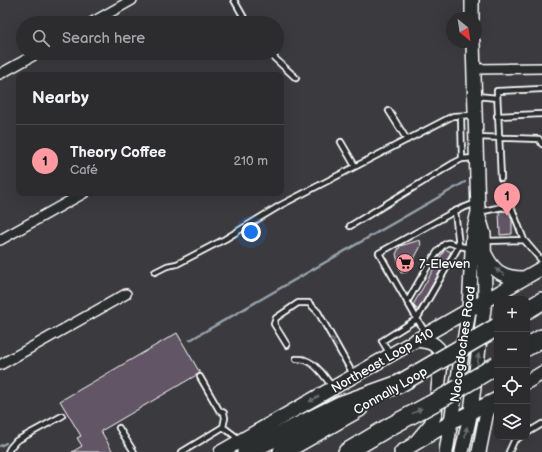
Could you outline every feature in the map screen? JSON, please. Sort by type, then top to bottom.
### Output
[{"type":"highway","points":[[530,308],[542,301]]},
{"type":"highway","name":"Connally Loop","points":[[282,452],[494,329]]},
{"type":"highway","points":[[530,345],[542,338]]},
{"type":"highway","points":[[530,357],[542,351]]},
{"type":"highway","points":[[347,452],[494,367]]},
{"type":"highway","points":[[446,396],[494,373]]},
{"type":"highway","points":[[242,447],[340,405],[399,384]]},
{"type":"main road","points":[[472,0],[472,12]]},
{"type":"main road","name":"Nacogdoches Road","points":[[446,452],[469,310],[480,247],[484,234],[477,207],[473,48]]},
{"type":"main road","points":[[480,247],[489,262],[500,273],[512,278],[524,278]]},
{"type":"main road","name":"Nacogdoches Road","points":[[462,452],[471,411],[486,300],[480,247]]},
{"type":"main road","name":"Northeast Loop 410","points":[[221,452],[242,447],[333,388],[542,268]]},
{"type":"main road","points":[[512,296],[524,278]]},
{"type":"main road","points":[[415,444],[431,424],[435,414],[442,355],[438,347],[422,337]]},
{"type":"main road","points":[[530,380],[542,373]]},
{"type":"main road","points":[[402,452],[451,422],[494,400]]},
{"type":"main road","points":[[479,452],[486,416],[488,410],[494,403]]},
{"type":"street","points":[[103,16],[132,0]]},
{"type":"street","points":[[0,74],[25,60]]},
{"type":"street","points":[[473,70],[542,68]]},
{"type":"street","points":[[0,240],[79,196]]},
{"type":"street","points":[[0,365],[126,294]]},
{"type":"lane","points":[[234,0],[243,16]]},
{"type":"lane","points":[[277,60],[296,78]]},
{"type":"lane","points":[[501,178],[497,91],[542,89]]},
{"type":"lane","points":[[474,96],[497,98]]},
{"type":"lane","points":[[389,111],[407,140]]},
{"type":"lane","points":[[498,116],[542,114]]},
{"type":"lane","points":[[155,272],[167,266],[177,264],[218,243],[281,206],[452,116],[474,115]]},
{"type":"lane","points":[[461,116],[462,159]]},
{"type":"lane","points":[[475,137],[541,140]]},
{"type":"lane","points":[[341,142],[355,166]]},
{"type":"lane","points":[[350,226],[462,159],[476,158]]},
{"type":"lane","points":[[422,337],[417,319],[379,253],[455,210],[477,207],[502,207],[512,209],[524,240],[542,261]]},
{"type":"lane","points":[[390,355],[382,341],[417,319],[459,246],[455,210]]},
{"type":"lane","points":[[407,302],[434,257],[440,248],[446,243],[459,246],[480,247],[524,240]]},
{"type":"lane","points":[[287,345],[274,324],[276,318],[298,303],[309,303],[318,312],[354,376]]},
{"type":"lane","points":[[296,359],[305,360],[314,364],[333,388]]},
{"type":"lane","points":[[182,452],[223,427],[225,418],[224,413],[219,410],[200,377]]},
{"type":"lane","points":[[8,452],[16,441],[62,416]]},
{"type":"lane","points":[[530,431],[542,424]]},
{"type":"lane","points":[[223,427],[235,436],[242,447]]},
{"type":"lane","points":[[119,428],[134,452]]},
{"type":"lane","points":[[509,452],[516,440]]},
{"type":"building","points":[[499,211],[509,212],[512,220],[512,234],[500,235]]},
{"type":"building","name":"7-Eleven","points":[[420,240],[421,246],[407,272],[401,273],[396,254],[400,246]]},
{"type":"building","points":[[445,249],[451,252],[418,310],[413,305]]},
{"type":"building","points":[[177,333],[200,373],[101,431],[113,452],[72,452],[82,446],[77,438],[81,436],[60,401]]},
{"type":"waterway","points":[[190,340],[465,182]]},
{"type":"waterway","points":[[0,446],[6,443]]},
{"type":"place","name":"Theory Coffee","points":[[507,216]]},
{"type":"place","name":"7-Eleven","points":[[405,263]]}]
